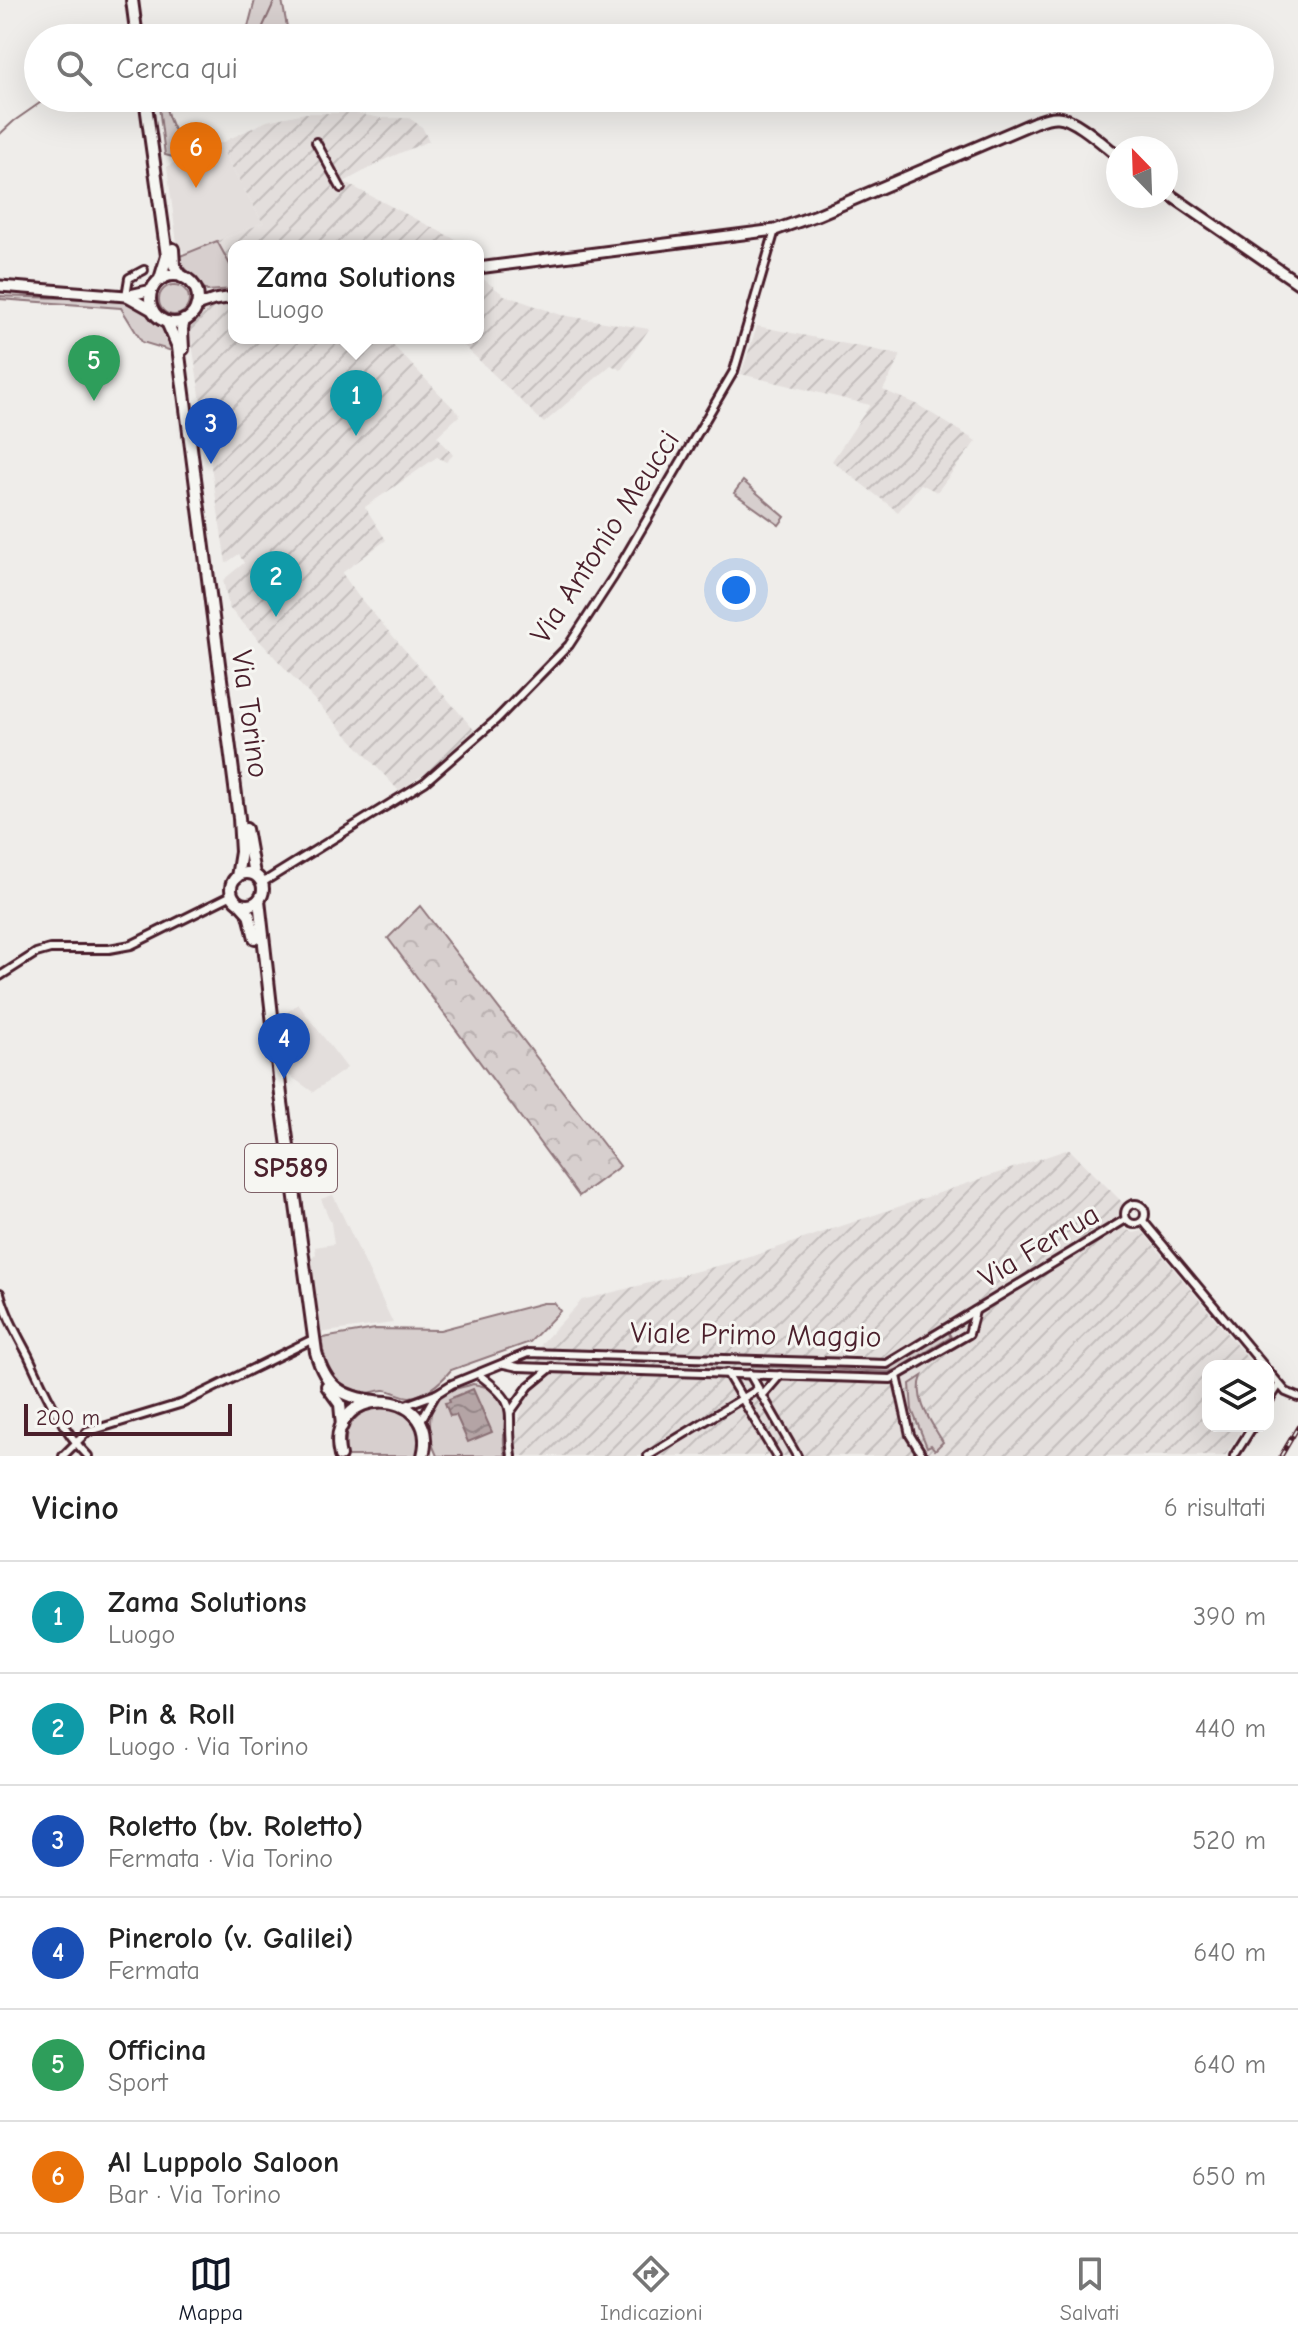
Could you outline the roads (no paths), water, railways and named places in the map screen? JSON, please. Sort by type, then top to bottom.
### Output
[{"type":"main road","points":[[135,0],[138,24]]},
{"type":"main road","points":[[147,112],[167,256],[160,279],[152,290],[152,310],[167,322],[184,320],[196,306],[197,293],[174,265],[154,112]]},
{"type":"main road","points":[[160,279],[175,275],[182,277]]},
{"type":"main road","name":"Via Torino","points":[[184,320],[182,341],[254,874]]},
{"type":"main road","name":"Via Torino","points":[[167,322],[178,347],[239,818],[241,852],[237,877]]},
{"type":"main road","points":[[259,900],[250,905],[236,900],[231,887],[237,877],[244,873],[254,874],[262,883]]},
{"type":"main road","name":"SP589","points":[[262,883],[259,900],[277,1065],[316,1352],[322,1368],[341,1392],[356,1399],[385,1400],[403,1406]]},
{"type":"main road","name":"SP589","points":[[236,900],[249,914],[258,950],[309,1341],[317,1372],[340,1404],[340,1456]]},
{"type":"main road","points":[[342,1426],[356,1408],[376,1401]]},
{"type":"main road","points":[[403,1406],[420,1423],[425,1436],[425,1454]]},
{"type":"street","points":[[484,267],[775,230],[1046,118],[1064,118],[1106,148]]},
{"type":"street","points":[[316,142],[341,188]]},
{"type":"street","points":[[1178,200],[1298,283]]},
{"type":"street","name":"Via Antonio Meucci","points":[[262,883],[425,782],[497,719],[569,645],[614,576],[734,371],[775,230]]},
{"type":"street","points":[[126,296],[129,278],[144,270]]},
{"type":"street","points":[[0,286],[126,296],[152,290]]},
{"type":"street","points":[[197,293],[214,300]]},
{"type":"street","points":[[126,296],[152,310]]},
{"type":"street","points":[[196,306],[228,298]]},
{"type":"street","points":[[0,976],[36,953],[50,949],[109,949],[131,945],[236,900]]},
{"type":"street","points":[[1143,1221],[1134,1224],[1126,1219],[1126,1210],[1136,1205],[1144,1209],[1143,1221],[1259,1360]]},
{"type":"street","name":"Via Ferrua","points":[[975,1311],[1126,1219]]},
{"type":"street","points":[[0,1293],[40,1382],[76,1444],[88,1456]]},
{"type":"street","name":"Viale Primo Maggio","points":[[403,1406],[528,1353],[887,1364],[975,1311]]},
{"type":"street","name":"Viale Primo Maggio","points":[[503,1364],[518,1367],[891,1379],[969,1334],[975,1311]]},
{"type":"street","points":[[63,1456],[87,1432],[183,1403],[309,1341]]},
{"type":"street","points":[[561,1367],[563,1353]]},
{"type":"street","points":[[739,1359],[739,1374]]},
{"type":"street","points":[[511,1411],[529,1386],[552,1367]]},
{"type":"street","points":[[727,1373],[776,1456]]},
{"type":"street","points":[[478,1374],[505,1395],[511,1411],[512,1456]]},
{"type":"street","points":[[750,1374],[797,1456]]},
{"type":"street","points":[[648,1456],[660,1453],[742,1399],[760,1393],[780,1375]]},
{"type":"street","points":[[897,1376],[910,1435],[923,1456]]},
{"type":"street","points":[[1274,1379],[1286,1392],[1298,1397]]},
{"type":"street","points":[[1274,1393],[1279,1385]]},
{"type":"street","points":[[420,1423],[436,1394]]},
{"type":"street","points":[[1234,1456],[1249,1432]]},
{"type":"water","points":[[473,1389],[492,1432],[468,1442],[456,1415],[450,1416],[445,1403]]},
{"type":"waterway","points":[[264,24],[275,0]]},
{"type":"waterway","points":[[0,134],[27,112]]},
{"type":"railway","points":[[1281,1456],[1298,1427]]},
{"type":"place","name":"Al Luppolo Saloon","points":[[196,188]]},
{"type":"place","name":"Officina","points":[[94,401]]},
{"type":"place","name":"Zama Solutions","points":[[356,436]]},
{"type":"place","name":"Roletto (bv. Roletto)","points":[[211,464]]},
{"type":"place","name":"Pin & Roll","points":[[276,617]]},
{"type":"place","name":"Pinerolo (v. Galilei)","points":[[284,1079]]}]
